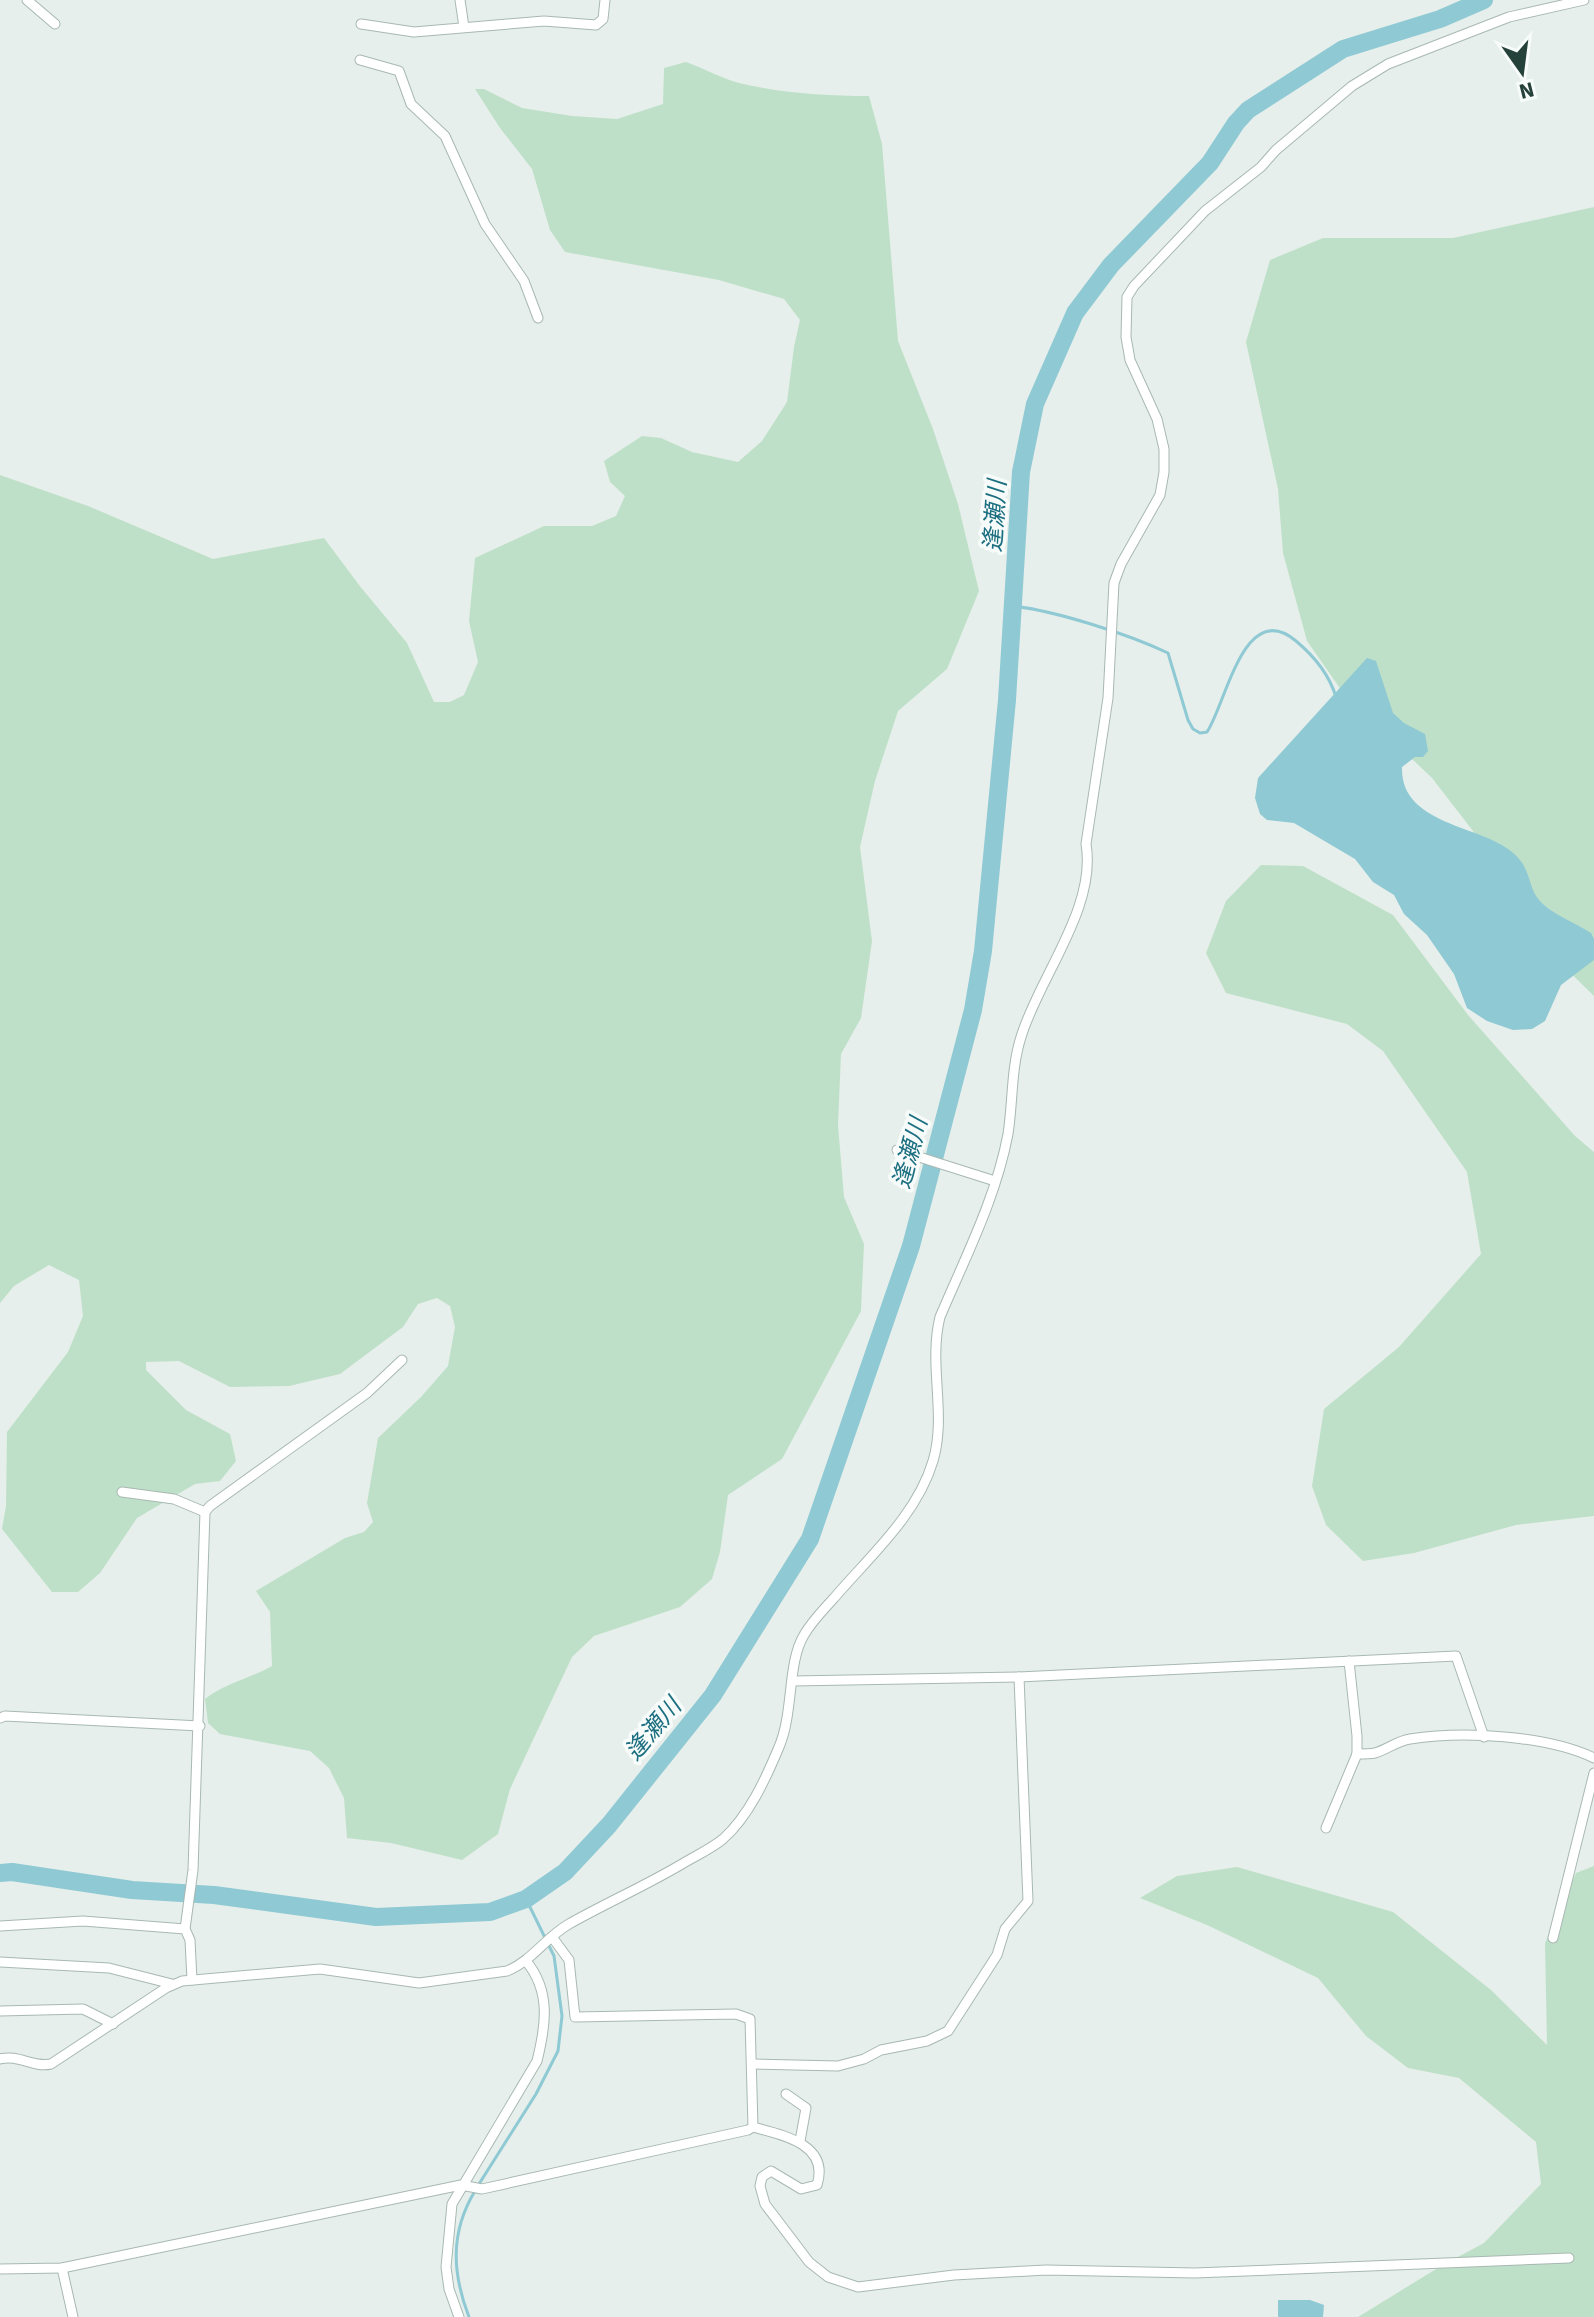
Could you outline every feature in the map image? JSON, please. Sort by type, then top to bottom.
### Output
[{"type":"street","points":[[27,0],[55,24]]},
{"type":"street","points":[[460,0],[464,27]]},
{"type":"street","points":[[361,24],[414,32],[544,21],[596,25],[603,19],[605,0]]},
{"type":"street","points":[[0,2059],[14,2057],[38,2066],[51,2064],[172,1984],[192,1980],[320,1969],[419,1983],[507,1971],[526,1961],[566,1926],[638,1890],[713,1846],[737,1824],[758,1790],[789,1722],[793,1681],[803,1635],[902,1519],[926,1479],[933,1460],[940,1426],[936,1391],[937,1331],[995,1181],[1007,1135],[1021,1037],[1076,912],[1089,865],[1086,844],[1108,698],[1114,583],[1121,564],[1160,495],[1164,472],[1164,449],[1157,419],[1130,360],[1126,337],[1127,297],[1205,211],[1261,167],[1276,150],[1352,86],[1388,64],[1509,17],[1584,0]]},
{"type":"street","points":[[360,60],[396,69],[401,74],[411,104],[445,136],[485,224],[524,281],[538,318]]},
{"type":"street","points":[[897,1150],[995,1181]]},
{"type":"street","points":[[192,1980],[186,1925],[192,1881],[200,1726],[205,1512],[367,1393],[402,1360]]},
{"type":"street","points":[[122,1492],[174,1499],[205,1512]]},
{"type":"street","points":[[793,1681],[1019,1677],[1456,1656],[1484,1737]]},
{"type":"street","points":[[1326,1828],[1357,1754],[1349,1661]]},
{"type":"street","points":[[753,2064],[838,2066],[864,2059],[881,2050],[927,2041],[948,2031],[997,1955],[1005,1929],[1028,1901],[1019,1677]]},
{"type":"street","points":[[0,1718],[200,1726]]},
{"type":"street","points":[[1357,1754],[1375,1753],[1407,1739],[1436,1736],[1554,1743],[1594,1758]]},
{"type":"street","points":[[1553,1938],[1594,1773]]},
{"type":"street","points":[[0,1926],[83,1921],[186,1925]]},
{"type":"street","points":[[551,1939],[569,1960],[575,2017],[744,2015],[751,2022],[753,2127]]},
{"type":"street","points":[[459,2317],[449,2289],[446,2251],[452,2204],[466,2186],[537,2061],[544,2025],[544,1994],[540,1981],[526,1961]]},
{"type":"street","points":[[0,1962],[109,1968],[172,1984]]},
{"type":"street","points":[[0,2011],[83,2009],[113,2024]]},
{"type":"street","points":[[786,2094],[806,2108],[800,2141]]},
{"type":"street","points":[[0,2269],[62,2268],[466,2186],[482,2189],[753,2127],[800,2141],[814,2155],[820,2177],[817,2185],[801,2189],[771,2171],[762,2177],[760,2186],[765,2204],[809,2262],[828,2277],[858,2287],[954,2275],[1046,2270],[1195,2273],[1569,2258]]},
{"type":"street","points":[[62,2268],[73,2317]]},
{"type":"green space","points":[[686,62],[732,81],[755,86],[803,93],[869,96],[882,144],[898,341],[933,429],[958,504],[979,591],[947,669],[898,711],[875,781],[860,847],[872,941],[861,1018],[841,1054],[838,1125],[844,1197],[864,1244],[861,1311],[782,1459],[728,1495],[720,1552],[712,1579],[680,1607],[594,1636],[572,1657],[510,1789],[498,1834],[462,1860],[391,1843],[347,1838],[344,1798],[329,1768],[310,1751],[220,1734],[208,1723],[205,1699],[272,1666],[270,1612],[256,1591],[345,1538],[364,1532],[373,1522],[367,1503],[378,1438],[448,1366],[455,1327],[450,1306],[437,1298],[418,1304],[403,1327],[340,1374],[289,1386],[230,1387],[179,1361],[146,1362],[146,1370],[186,1410],[230,1434],[236,1461],[220,1481],[195,1484],[137,1518],[100,1573],[78,1592],[52,1592],[2,1529],[6,1506],[7,1432],[68,1352],[83,1316],[79,1280],[49,1265],[14,1286],[0,1303],[0,475],[88,506],[213,559],[324,538],[407,643],[434,702],[450,702],[464,695],[478,662],[469,621],[475,558],[544,526],[592,526],[616,516],[625,496],[610,482],[604,461],[642,436],[661,438],[692,452],[738,462],[762,441],[787,402],[800,320],[784,299],[719,280],[565,252],[550,230],[532,169],[475,89],[484,89],[522,108],[617,119],[663,104],[664,68]]},
{"type":"green space","points":[[1594,207],[1594,996],[1546,949],[1490,853],[1432,778],[1344,694],[1307,641],[1283,553],[1278,489],[1246,342],[1270,260],[1323,238],[1453,238]]},
{"type":"green space","points":[[1261,865],[1303,866],[1393,915],[1468,1015],[1575,1136],[1594,1152],[1594,1516],[1516,1525],[1414,1553],[1363,1561],[1326,1525],[1312,1486],[1324,1409],[1399,1347],[1481,1254],[1467,1172],[1383,1051],[1347,1024],[1226,993],[1206,953],[1226,901]]},
{"type":"green space","points":[[1594,1866],[1594,2317],[1358,2317],[1484,2243],[1541,2184],[1536,2142],[1459,2078],[1408,2068],[1366,2036],[1318,1978],[1207,1925],[1140,1898],[1177,1876],[1237,1867],[1393,1912],[1491,1990],[1547,2045],[1545,1943],[1576,1873]]},
{"type":"water","points":[[1367,658],[1376,661],[1393,713],[1425,734],[1428,751],[1423,757],[1415,757],[1402,767],[1405,786],[1414,801],[1444,821],[1512,852],[1523,864],[1539,900],[1591,933],[1594,939],[1594,960],[1561,985],[1545,1021],[1532,1029],[1513,1030],[1487,1021],[1467,1008],[1454,974],[1427,935],[1404,914],[1394,895],[1373,882],[1355,859],[1294,823],[1267,820],[1260,814],[1255,798],[1258,778]]},
{"type":"water","points":[[1278,2300],[1310,2300],[1324,2305],[1323,2317],[1278,2317]]},
{"type":"waterway","name":"逢瀬川","points":[[0,1873],[12,1872],[132,1890],[214,1895],[376,1917],[490,1912],[526,1899],[565,1872],[609,1825],[713,1695],[810,1539],[911,1246],[973,1010],[983,951],[1007,700],[1021,472],[1035,404],[1075,313],[1111,265],[1210,163],[1248,110],[1343,49],[1440,19],[1484,0]]},
{"type":"waterway","points":[[1013,606],[1092,624],[1168,653],[1188,720],[1193,729],[1200,733],[1207,732],[1239,660],[1250,643],[1263,633],[1278,631],[1303,647],[1325,673],[1336,697]]},
{"type":"waterway","points":[[479,2184],[536,2094],[558,2051],[562,2016],[554,1956],[526,1899]]},
{"type":"waterway","points":[[469,2317],[459,2285],[456,2253],[461,2222],[475,2191]]}]
